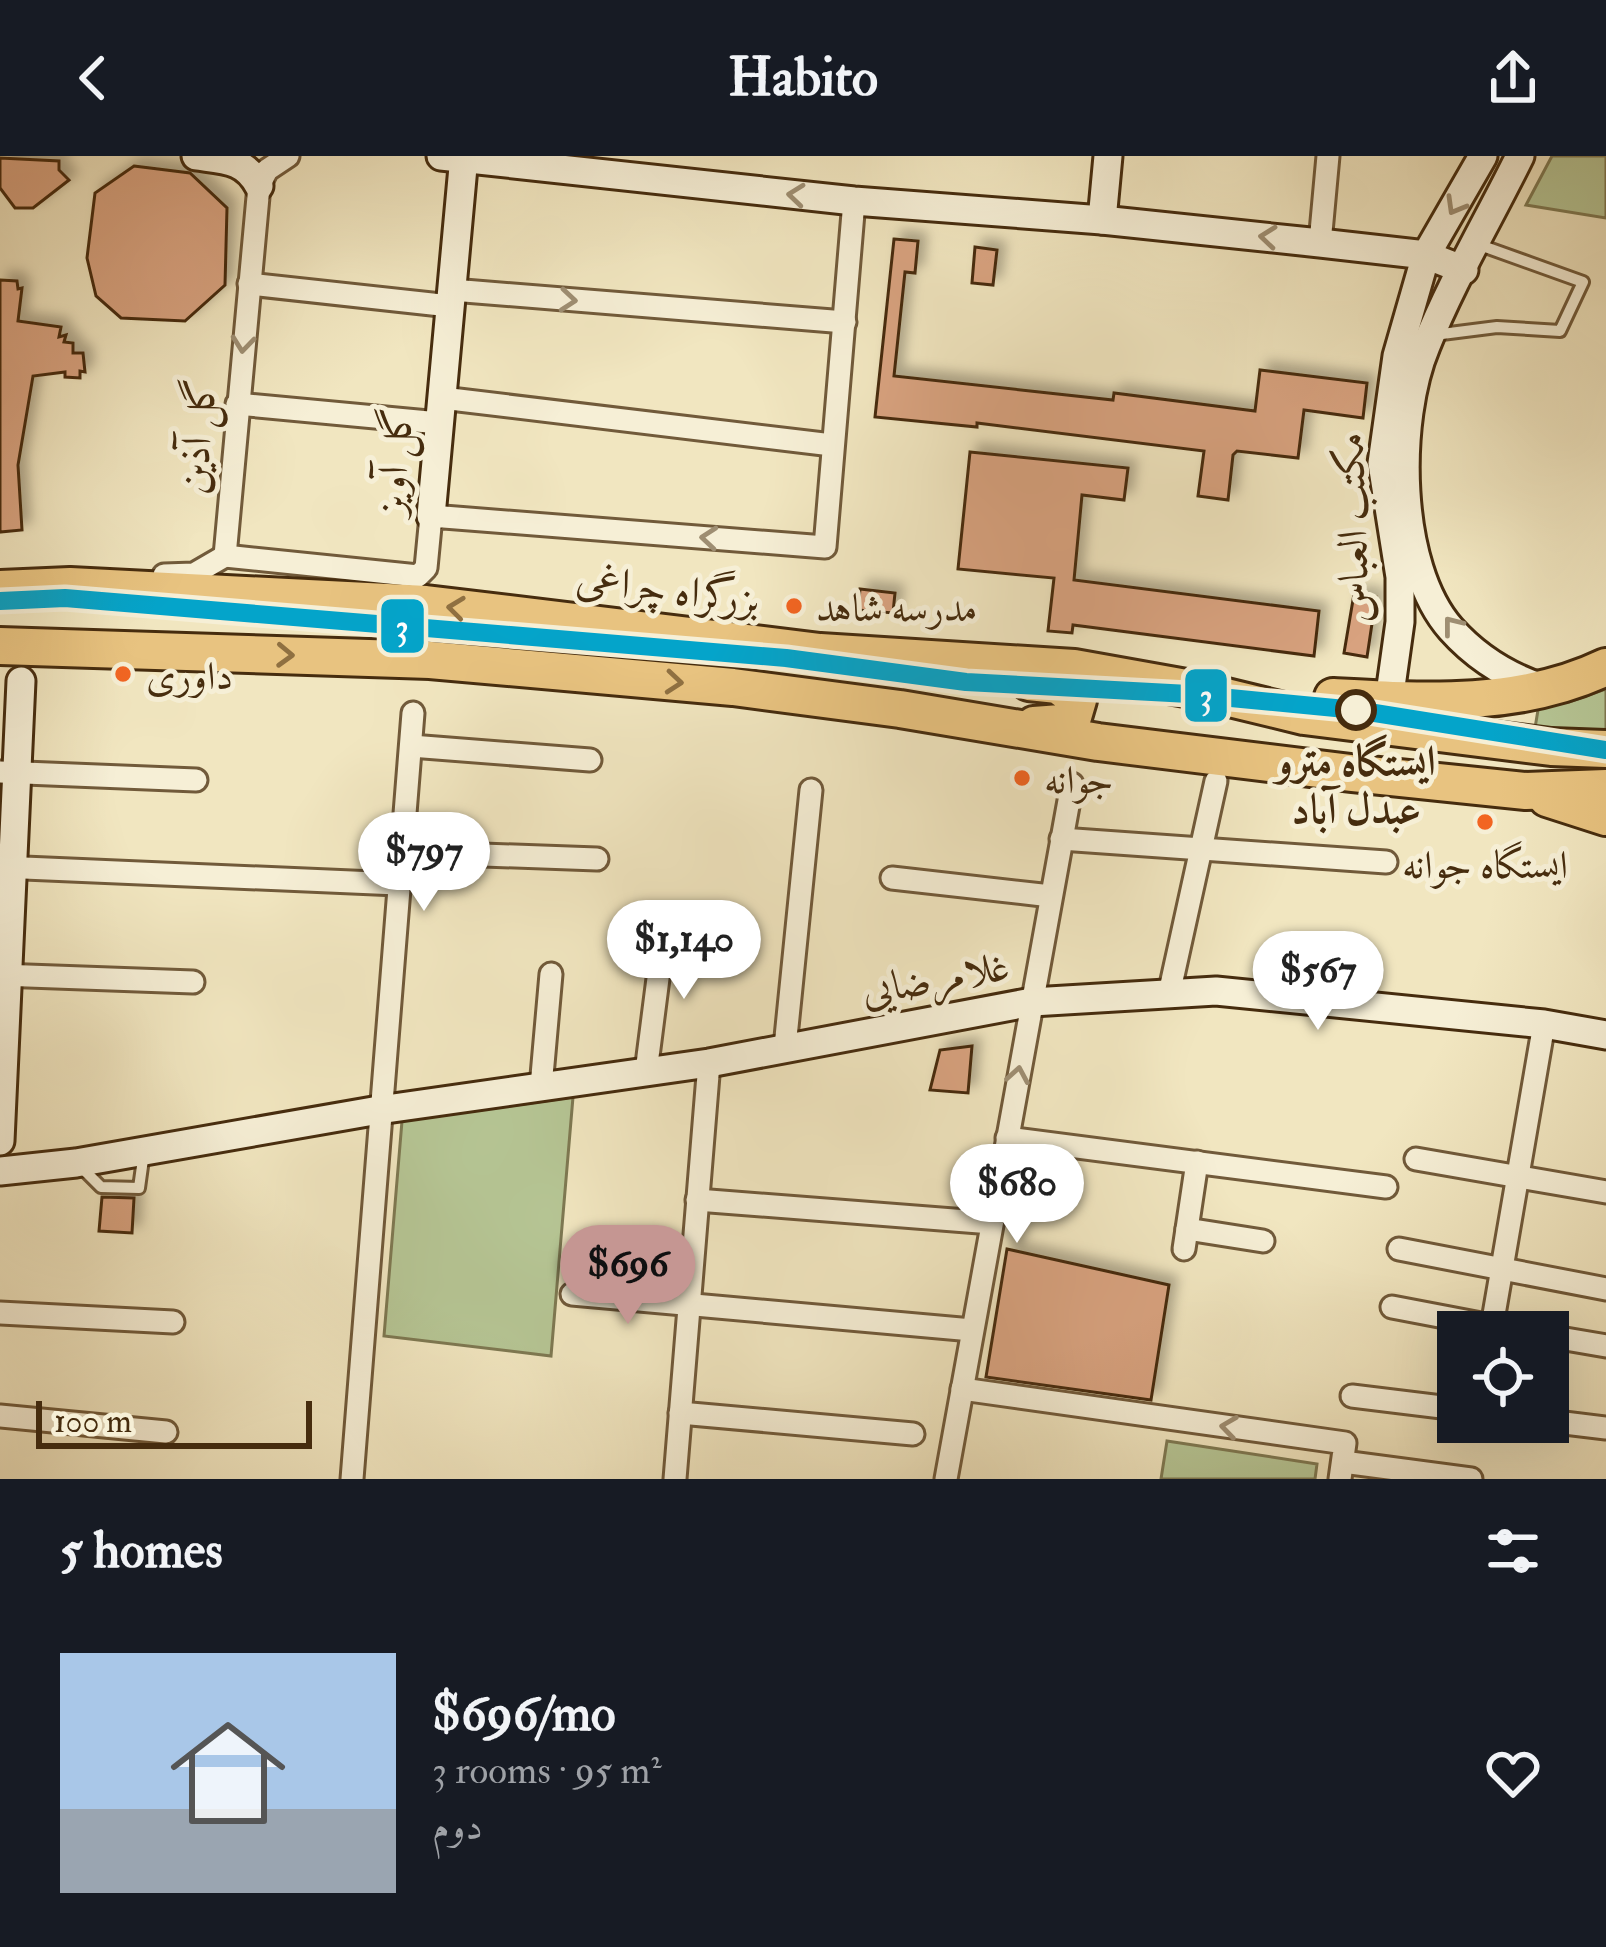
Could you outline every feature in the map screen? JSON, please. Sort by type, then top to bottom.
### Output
[{"type":"highway","name":"بزرگراه چراغی","points":[[0,589],[81,581],[426,604],[820,652],[1074,668],[1304,716],[1551,747],[1606,749]]},
{"type":"highway","points":[[0,646],[453,662],[733,687],[1098,742],[1526,791],[1606,788]]},
{"type":"highway","points":[[916,659],[955,670],[1058,685],[1078,700],[1073,717],[1061,723],[1006,728]]},
{"type":"highway","points":[[1197,690],[1451,701],[1546,689],[1606,667]]},
{"type":"highway","points":[[1526,791],[1606,817]]},
{"type":"main road","points":[[196,156],[237,162],[259,186]]},
{"type":"main road","points":[[1102,220],[1108,156]]},
{"type":"main road","name":"مکتب العباس","points":[[1389,700],[1400,622],[1400,577],[1382,463],[1397,356],[1426,256],[1483,156]]},
{"type":"main road","name":"مکتب العباس","points":[[1520,156],[1431,335],[1408,410],[1405,494],[1412,543],[1448,627],[1504,675],[1546,689]]},
{"type":"main road","points":[[457,157],[688,170],[854,201],[1320,243],[1426,256],[1464,270]]},
{"type":"main road","name":"گل آویز","points":[[431,516],[451,298],[457,157]]},
{"type":"main road","points":[[0,1141],[9,773],[21,681]]},
{"type":"main road","name":"غلامرضایی","points":[[0,1171],[709,1063],[1032,1002],[1216,991],[1544,1024],[1606,1035]]},
{"type":"street","points":[[259,186],[267,170],[288,156]]},
{"type":"street","points":[[1320,243],[1328,156]]},
{"type":"street","name":"گل آذین","points":[[81,581],[194,574],[225,556],[259,186]]},
{"type":"street","points":[[431,516],[826,547],[854,201]]},
{"type":"street","points":[[249,284],[845,322]]},
{"type":"street","points":[[238,404],[440,410],[832,445]]},
{"type":"street","name":"گل آویز","points":[[225,556],[418,576],[425,568],[431,516]]},
{"type":"street","points":[[352,1479],[413,713]]},
{"type":"street","points":[[410,746],[590,760]]},
{"type":"street","points":[[9,773],[196,780]]},
{"type":"street","points":[[1169,994],[1216,781]]},
{"type":"street","points":[[946,1479],[1072,784]]},
{"type":"street","points":[[784,1047],[811,790]]},
{"type":"street","points":[[1061,839],[1386,862]]},
{"type":"street","points":[[401,852],[597,859]]},
{"type":"street","points":[[7,868],[398,884]]},
{"type":"street","points":[[892,878],[1051,896]]},
{"type":"street","points":[[646,1072],[665,924]]},
{"type":"street","points":[[541,1087],[550,974]]},
{"type":"street","points":[[4,975],[194,982]]},
{"type":"street","points":[[1485,1311],[1517,1179],[1544,1024]]},
{"type":"street","points":[[675,1479],[709,1063]]},
{"type":"street","points":[[1007,1138],[1386,1187]]},
{"type":"street","points":[[1416,1159],[1606,1192]]},
{"type":"street","points":[[1197,1162],[1186,1239],[1264,1241]]},
{"type":"street","points":[[698,1199],[992,1223]]},
{"type":"street","points":[[1399,1249],[1606,1288]]},
{"type":"street","points":[[572,1294],[972,1330]]},
{"type":"street","points":[[1392,1307],[1437,1318]]},
{"type":"street","points":[[0,1313],[173,1322]]},
{"type":"street","points":[[1569,1340],[1606,1346]]},
{"type":"street","points":[[962,1389],[1342,1462],[1471,1479]]},
{"type":"street","points":[[1352,1396],[1437,1406]]},
{"type":"street","points":[[680,1413],[913,1434]]},
{"type":"street","points":[[0,1416],[166,1432]]},
{"type":"street","points":[[1569,1424],[1606,1428]]},
{"type":"lane","points":[[1431,335],[1497,327],[1560,331],[1583,282],[1477,244]]},
{"type":"green space","points":[[1552,156],[1606,156],[1606,218],[1526,205]]},
{"type":"green space","points":[[1606,689],[1606,730],[1535,728],[1539,704],[1569,702]]},
{"type":"green space","points":[[573,1097],[551,1356],[384,1336],[402,1121]]},
{"type":"green space","points":[[1167,1441],[1317,1464],[1315,1479],[1161,1479]]},
{"type":"building","points":[[0,158],[59,161],[59,170],[69,180],[33,208],[15,208],[0,188]]},
{"type":"building","points":[[134,166],[190,173],[227,208],[225,285],[185,321],[121,318],[96,296],[87,258],[95,193]]},
{"type":"building","points":[[894,239],[918,241],[915,273],[905,272],[894,376],[1113,400],[1114,393],[1255,411],[1260,370],[1367,383],[1363,418],[1304,410],[1298,458],[1237,451],[1228,500],[1198,496],[1204,451],[977,423],[977,427],[875,417]]},
{"type":"building","points":[[975,247],[997,250],[993,285],[972,283]]},
{"type":"building","points":[[0,280],[17,281],[18,289],[22,288],[18,321],[61,327],[59,337],[66,335],[64,342],[73,343],[73,353],[83,353],[85,372],[80,371],[80,378],[65,377],[65,372],[33,376],[18,465],[22,530],[0,532]]},
{"type":"building","points":[[970,452],[1128,468],[1124,500],[1082,495],[1074,580],[1319,611],[1314,656],[1073,625],[1072,633],[1048,631],[1054,578],[958,569]]},
{"type":"building","points":[[860,589],[895,593],[893,613],[858,610]]},
{"type":"building","points":[[1354,594],[1376,597],[1367,657],[1344,653]]},
{"type":"building","points":[[972,1046],[968,1093],[930,1090],[940,1050]]},
{"type":"building","points":[[102,1197],[134,1198],[132,1233],[99,1231]]},
{"type":"building","points":[[1007,1249],[1169,1285],[1151,1400],[986,1377]]},
{"type":"metro line","name":"3","points":[[0,601],[65,598],[786,658],[966,682],[1189,694],[1356,710],[1606,750]]},
{"type":"place","name":"مدرسه شاهد","points":[[794,606]]},
{"type":"place","name":"داوری","points":[[123,674]]},
{"type":"place","name":"ایستگاه مترو عبدل آباد","points":[[1356,710]]},
{"type":"place","name":"جوانه","points":[[1022,778]]},
{"type":"place","name":"ایستگاه جوانه","points":[[1485,822]]}]
